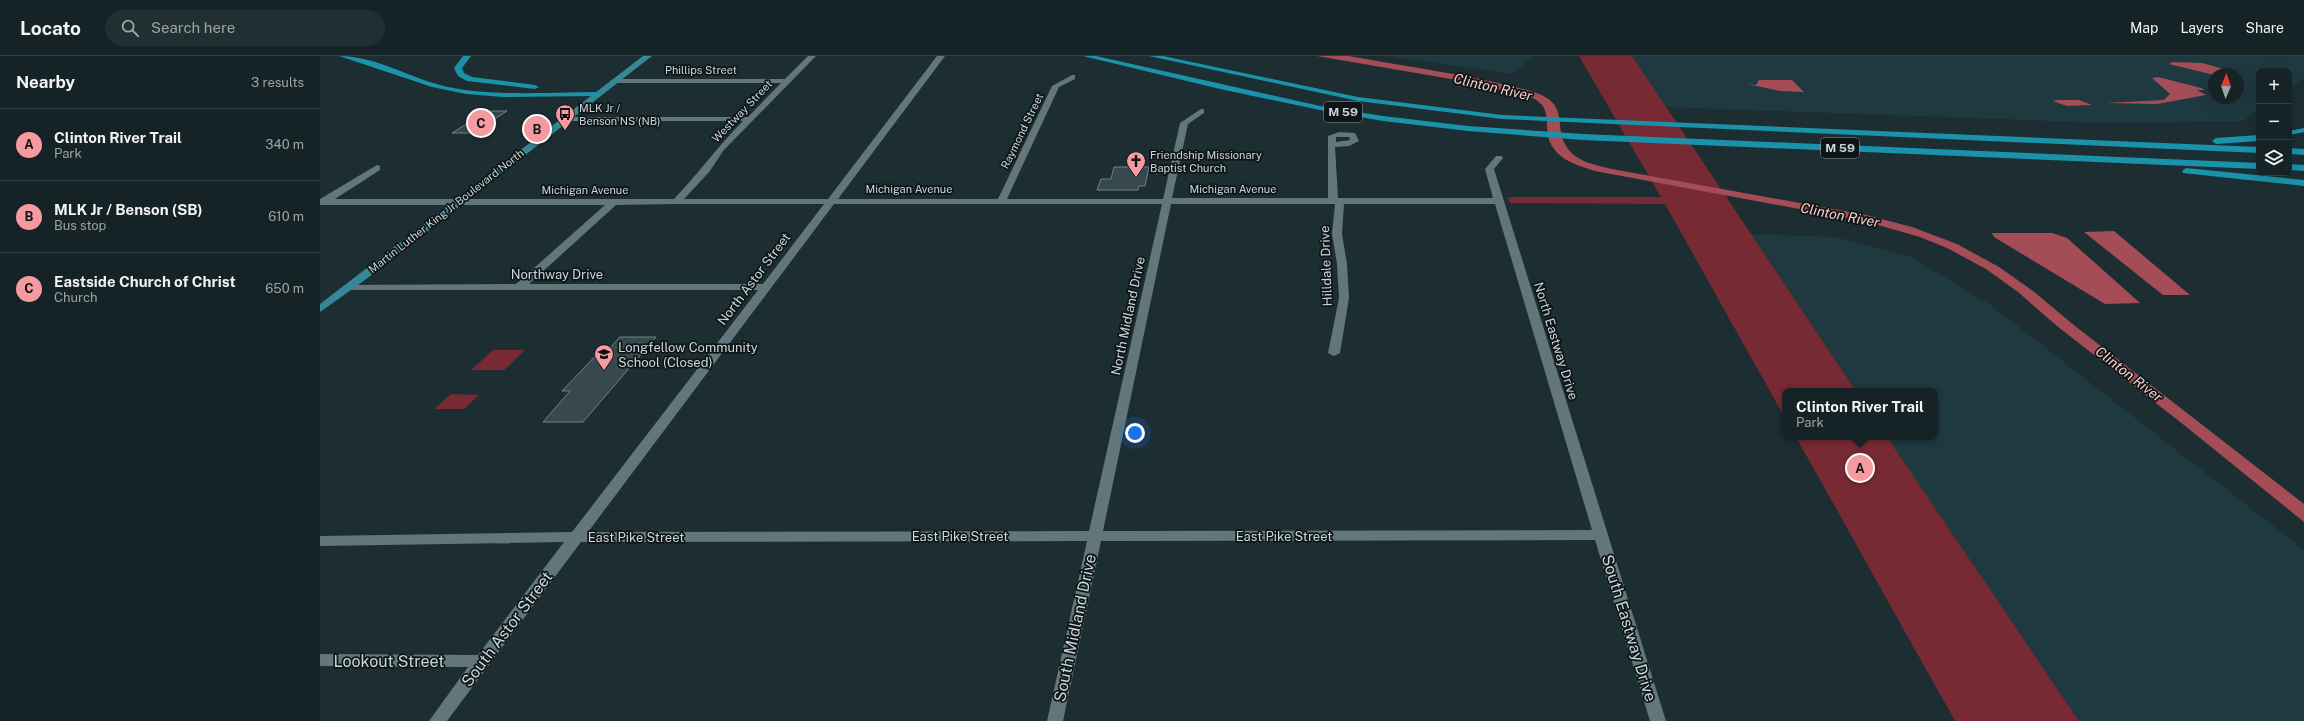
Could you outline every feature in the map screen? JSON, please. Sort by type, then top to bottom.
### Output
[{"type":"highway","points":[[343,56],[370,62],[440,87],[457,91],[499,94],[600,92]]},
{"type":"highway","points":[[467,56],[460,64],[459,72],[465,77],[476,81],[600,92]]},
{"type":"highway","name":"M 59","points":[[1087,56],[1337,111],[1421,124],[1530,134],[1583,137],[2256,166]]},
{"type":"highway","name":"M 59","points":[[1153,56],[1358,99],[1429,109],[1528,118],[2256,150]]},
{"type":"highway","points":[[2292,132],[2304,130]]},
{"type":"highway","points":[[2035,140],[2190,142],[2256,138]]},
{"type":"highway","points":[[2292,151],[2304,152]]},
{"type":"highway","points":[[1998,155],[2020,160],[2215,173],[2304,183]]},
{"type":"highway","points":[[2292,167],[2304,168]]},
{"type":"main road","name":"Martin Luther King Jr Boulevard North","points":[[320,309],[564,119],[648,56]]},
{"type":"street","name":"Westway Street","points":[[676,202],[708,169],[720,149],[812,56]]},
{"type":"street","name":"North Astor Street","points":[[576,537],[940,56]]},
{"type":"street","name":"Raymond Street","points":[[1001,201],[1056,86],[1072,77]]},
{"type":"street","name":"Phillips Street","points":[[614,81],[787,81]]},
{"type":"street","name":"North Midland Drive","points":[[1095,536],[1184,123],[1201,111]]},
{"type":"street","points":[[564,119],[750,119]]},
{"type":"street","name":"Hilldale Drive","points":[[1331,145],[1337,201],[1337,234],[1342,264],[1344,298],[1334,353]]},
{"type":"street","name":"North Eastway Drive","points":[[1499,158],[1489,169],[1601,535]]},
{"type":"street","points":[[322,203],[377,168]]},
{"type":"street","name":"Michigan Avenue","points":[[322,203],[1498,201]]},
{"type":"street","points":[[519,288],[613,202]]},
{"type":"street","name":"Northway Drive","points":[[349,287],[765,288]]},
{"type":"street","name":"East Pike Street","points":[[320,541],[576,537],[1601,535]]},
{"type":"street","name":"South Eastway Drive","points":[[1601,535],[1658,721]]},
{"type":"street","name":"South Midland Drive","points":[[1055,721],[1095,536]]},
{"type":"street","name":"South Astor Street","points":[[437,721],[576,537]]},
{"type":"street","name":"Lookout Street","points":[[320,660],[483,661]]},
{"type":"shaded area","points":[[1386,56],[1534,56],[1512,74]]},
{"type":"shaded area","points":[[1579,56],[1632,56],[1854,388],[1782,388],[1782,413],[1665,204],[1510,203],[1508,197],[1661,197]]},
{"type":"shaded area","points":[[1632,56],[2304,56],[2304,79],[2292,88],[2292,68],[2256,68],[2256,112],[2242,121],[2107,123],[1666,107]]},
{"type":"shaded area","points":[[1750,234],[1835,237],[1911,257],[1992,306],[2304,550],[2304,721],[2079,721],[1889,440],[1938,440],[1938,388],[1854,388]]},
{"type":"shaded area","points":[[493,350],[525,350],[504,370],[471,370]]},
{"type":"shaded area","points":[[451,394],[479,395],[464,409],[434,409]]},
{"type":"shaded area","points":[[1798,440],[1889,440],[2079,721],[1955,721]]},
{"type":"water","name":"Clinton River","points":[[1317,56],[1349,56],[1474,78],[1529,90],[1547,98],[1553,103],[1558,114],[1562,138],[1565,144],[1573,155],[1592,164],[1612,169],[1866,215],[1912,227],[1957,244],[1999,267],[2033,291],[2075,326],[2304,504],[2304,522],[2184,425],[2057,326],[2018,292],[1986,269],[1947,248],[1920,237],[1864,221],[1595,171],[1560,156],[1552,146],[1549,139],[1546,113],[1539,102],[1531,97],[1457,80]]},
{"type":"water","points":[[2173,62],[2202,63],[2220,68],[2208,68],[2208,74],[2169,64]]},
{"type":"water","points":[[2158,77],[2201,88],[2205,90],[2197,90],[2206,95],[2157,104],[2106,103],[2164,100],[2170,94],[2152,78]]},
{"type":"water","points":[[1759,80],[1792,80],[1804,92],[1780,91],[1747,84],[1756,85]]},
{"type":"water","points":[[2079,100],[2092,105],[2067,106],[2053,101]]},
{"type":"water","points":[[2114,231],[2190,295],[2163,295],[2084,232]]},
{"type":"water","points":[[1992,233],[2052,233],[2067,238],[2140,303],[2105,304],[1994,237]]},
{"type":"building","points":[[487,111],[507,111],[473,133],[452,133]]},
{"type":"building","name":"Friendship Missionary Baptist Church","points":[[1114,167],[1149,167],[1145,186],[1139,186],[1138,190],[1097,190],[1101,179],[1111,179]]},
{"type":"building","name":"Longfellow Community School (Closed)","points":[[620,337],[656,337],[583,422],[543,422],[570,391],[562,391],[600,351],[607,351]]},
{"type":"place","name":"Eastside Church of Christ","points":[[481,123]]},
{"type":"place","name":"MLK Jr / Benson (SB)","points":[[537,129]]},
{"type":"place","name":"MLK Jr / Benson NS (NB)","points":[[565,131]]},
{"type":"place","name":"Friendship Missionary Baptist Church","points":[[1136,178]]},
{"type":"place","name":"Longfellow Community School (Closed)","points":[[604,371]]},
{"type":"place","name":"Clinton River Trail","points":[[1860,468]]}]
